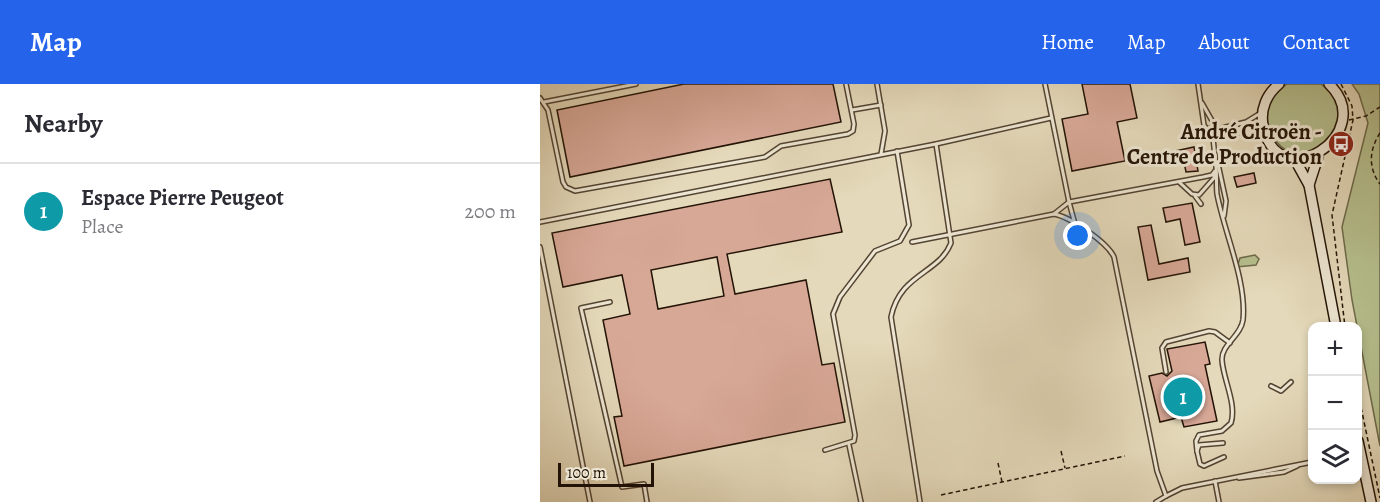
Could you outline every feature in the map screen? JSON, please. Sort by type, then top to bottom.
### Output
[{"type":"main road","points":[[1279,84],[1268,97],[1262,122],[1267,137],[1276,148],[1294,158],[1310,185],[1335,322]]},
{"type":"main road","points":[[1294,158],[1318,156],[1336,143],[1349,120],[1343,102],[1329,84]]},
{"type":"main road","points":[[1310,185],[1318,156]]},
{"type":"main road","points":[[1362,469],[1371,502]]},
{"type":"lane","points":[[544,102],[636,84]]},
{"type":"lane","points":[[540,98],[544,102],[563,182],[566,188],[575,191],[765,157],[781,146],[848,134],[853,131],[854,124],[846,84]]},
{"type":"lane","points":[[877,84],[885,131],[881,154]]},
{"type":"lane","points":[[1045,84],[1075,224]]},
{"type":"lane","points":[[1198,84],[1204,124],[1213,138],[1217,192],[1243,322],[1221,358],[1232,419],[1222,431],[1199,435],[1196,441],[1200,464],[1204,466],[1224,457]]},
{"type":"lane","points":[[1202,104],[1219,134]]},
{"type":"lane","points":[[852,110],[881,105]]},
{"type":"lane","points":[[1208,131],[1246,122],[1263,111]]},
{"type":"lane","points":[[540,222],[936,144],[1051,118]]},
{"type":"lane","points":[[1213,138],[1219,134],[1249,132],[1267,137]]},
{"type":"lane","points":[[920,502],[891,317],[896,300],[907,284],[949,249],[951,234],[936,144]]},
{"type":"lane","points":[[825,450],[849,444],[854,441],[855,435],[833,314],[840,297],[875,251],[900,241],[907,233],[909,225],[897,151]]},
{"type":"lane","points":[[912,242],[1054,214],[1069,202],[1212,175],[1216,167]]},
{"type":"lane","points":[[1192,194],[1198,195],[1203,191],[1214,178],[1216,167]]},
{"type":"lane","points":[[1216,167],[1221,168],[1226,201],[1224,218]]},
{"type":"lane","points":[[1179,182],[1201,204],[1203,191]]},
{"type":"lane","points":[[1054,214],[1075,224],[1105,244],[1114,257],[1157,471],[1166,495]]},
{"type":"lane","points":[[540,247],[590,502]]},
{"type":"lane","points":[[610,302],[581,308],[622,487],[644,484],[648,502]]},
{"type":"lane","points":[[1166,372],[1162,348],[1166,342],[1209,331],[1215,332],[1230,343]]},
{"type":"lane","points":[[1271,386],[1281,391],[1291,382]]},
{"type":"lane","points":[[1204,435],[1199,440],[1204,444]]},
{"type":"lane","points":[[1197,451],[1199,445],[1223,443]]},
{"type":"lane","points":[[849,444],[861,502]]},
{"type":"lane","points":[[1156,502],[1182,488],[1308,463]]},
{"type":"lane","points":[[1215,482],[1219,502]]},
{"type":"path","points":[[1341,84],[1350,99],[1349,120],[1332,215],[1344,322]]},
{"type":"path","points":[[1349,120],[1366,116],[1380,107]]},
{"type":"path","points":[[1380,133],[1371,152],[1374,174],[1380,184]]},
{"type":"path","points":[[1362,412],[1380,498]]},
{"type":"path","points":[[1062,451],[1065,469]]},
{"type":"path","points":[[941,495],[1125,456]]},
{"type":"path","points":[[998,463],[1002,482]]},
{"type":"green space","points":[[1287,84],[1321,84],[1337,98],[1341,124],[1321,151],[1296,155],[1276,142],[1270,132],[1267,111],[1270,101],[1277,91]]},
{"type":"green space","points":[[1352,84],[1380,84],[1380,446],[1362,352],[1362,322],[1356,322],[1342,227],[1368,123],[1359,94]]},
{"type":"green space","points":[[1255,255],[1259,259],[1256,265],[1237,267],[1240,258]]},
{"type":"building","points":[[684,84],[833,84],[841,122],[570,177],[557,110]]},
{"type":"building","points":[[1082,84],[1130,84],[1137,118],[1117,122],[1125,161],[1072,171],[1062,119],[1088,114]]},
{"type":"building","points":[[1194,147],[1198,171],[1186,172],[1184,162],[1177,164],[1175,151]]},
{"type":"building","points":[[1254,173],[1256,183],[1237,187],[1234,177]]},
{"type":"building","points":[[830,179],[842,232],[727,254],[735,294],[806,280],[822,365],[834,363],[845,422],[624,466],[614,417],[622,416],[603,320],[630,314],[622,275],[563,287],[552,233]],"holes":[[[717,257],[724,296],[658,309],[651,270]]]},
{"type":"building","points":[[1192,203],[1200,242],[1185,245],[1180,219],[1166,222],[1163,208]]},
{"type":"building","points":[[1151,225],[1159,264],[1188,258],[1190,272],[1148,280],[1138,227]]},
{"type":"building","points":[[1205,342],[1210,364],[1205,365],[1217,421],[1184,427],[1181,417],[1160,422],[1149,376],[1162,373],[1167,376],[1172,371],[1167,349]]},
{"type":"place","name":"André Citroën - Centre de Production","points":[[1341,144]]},
{"type":"place","name":"Espace Pierre Peugeot","points":[[1183,397]]}]
